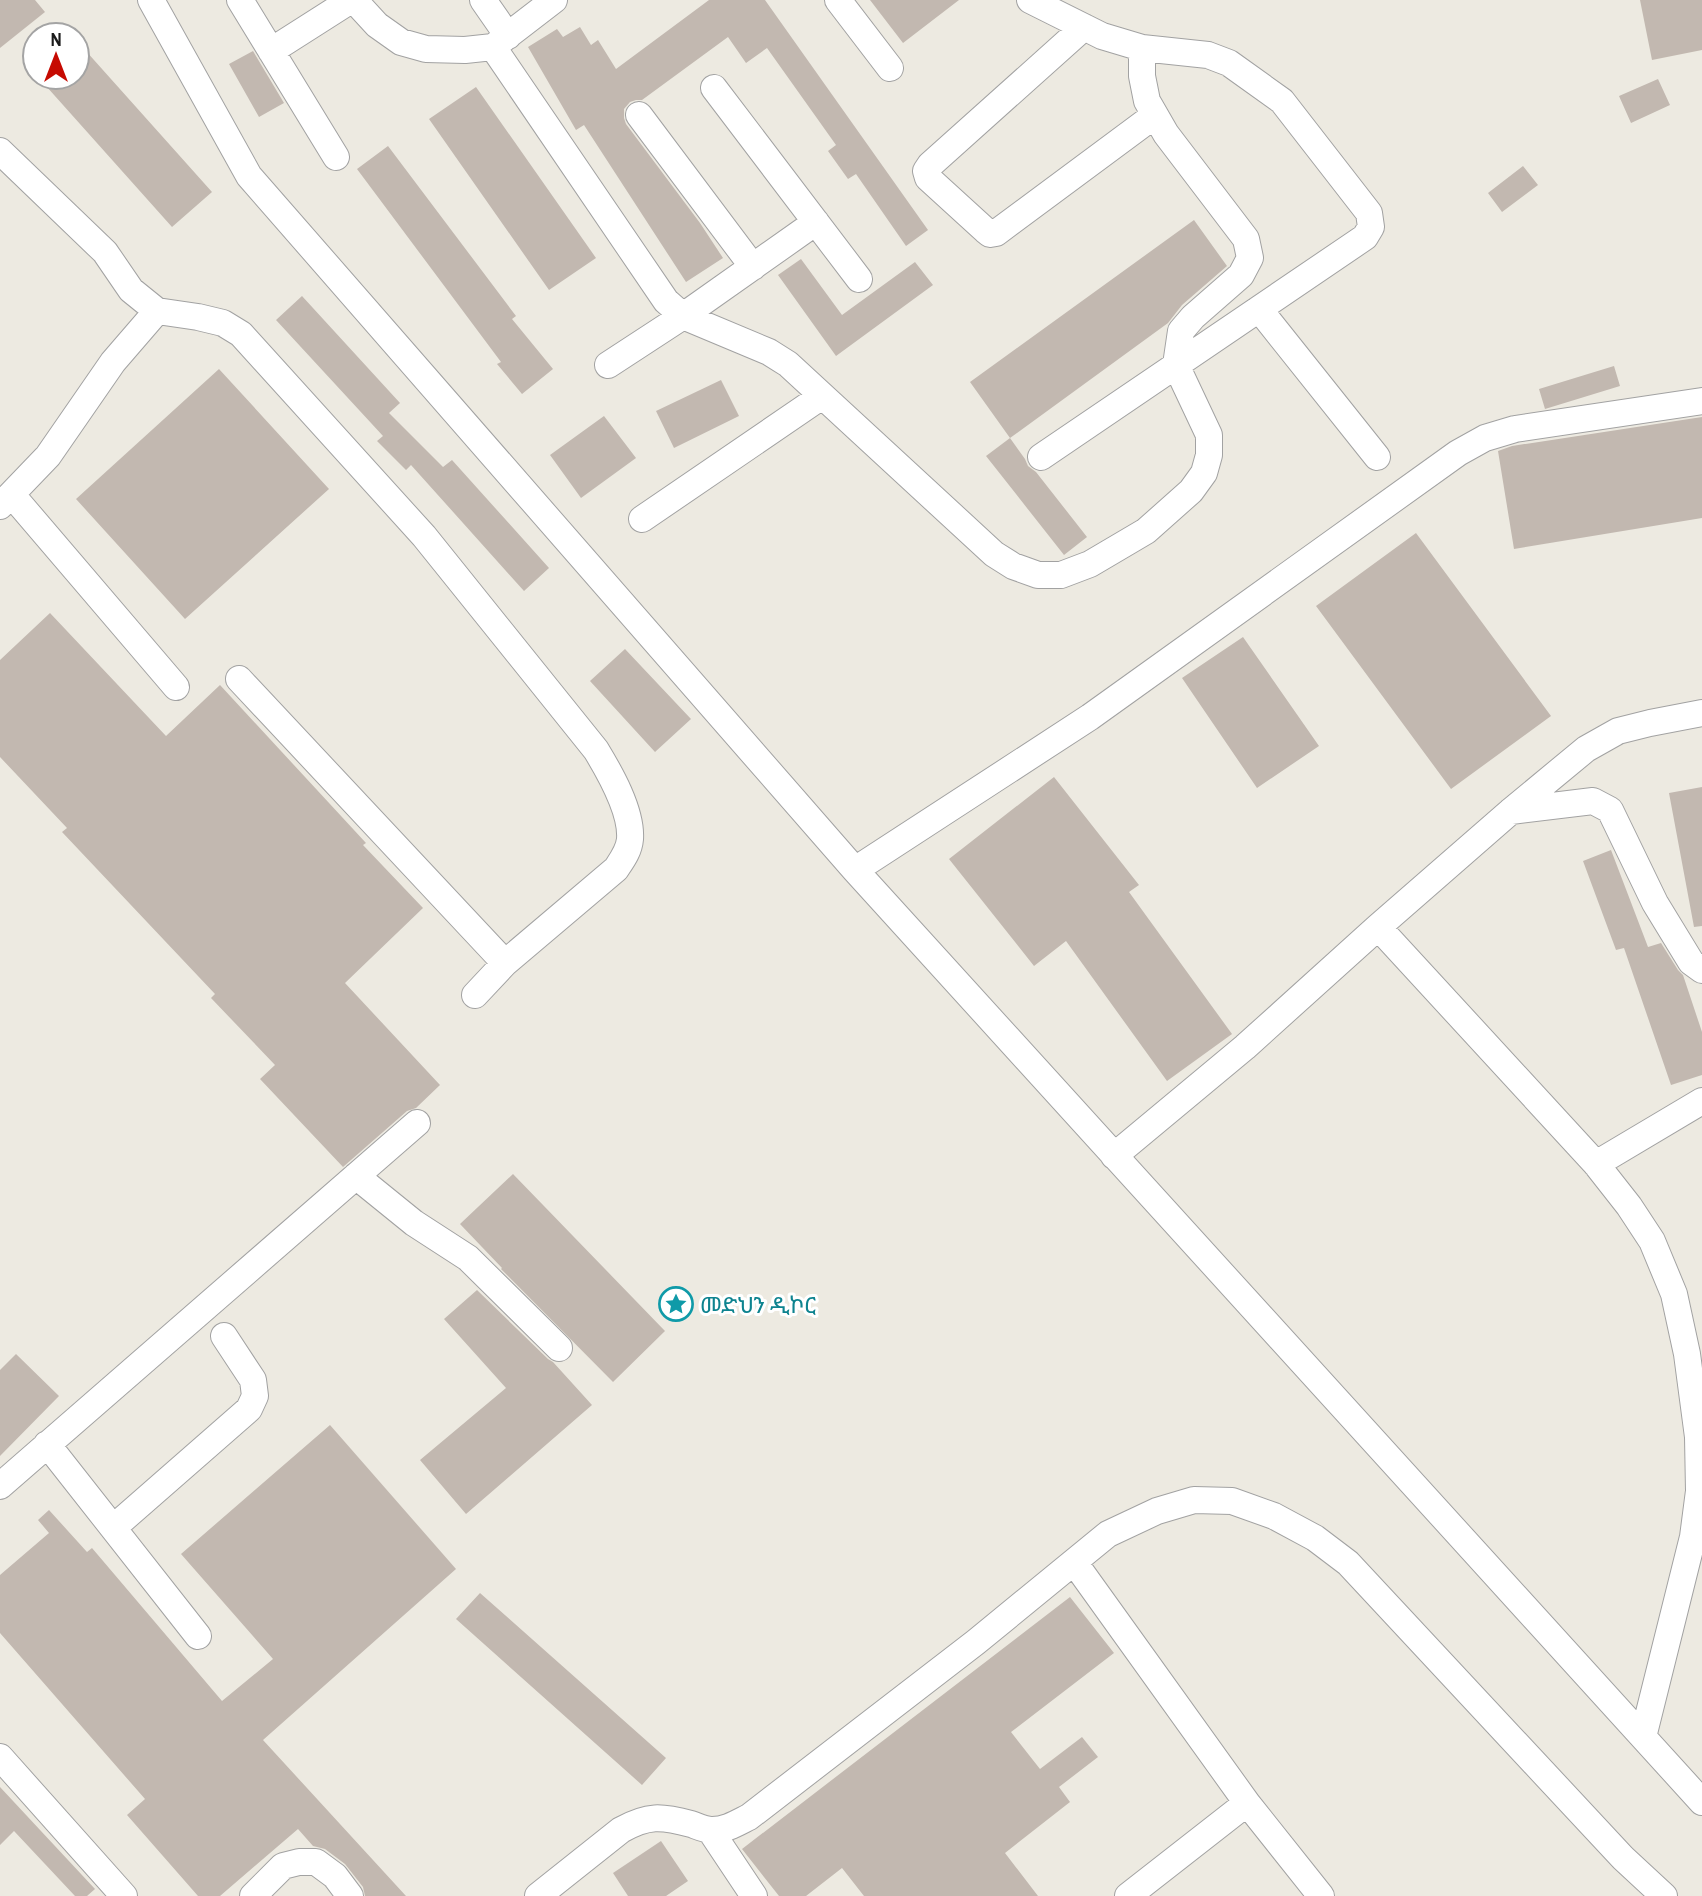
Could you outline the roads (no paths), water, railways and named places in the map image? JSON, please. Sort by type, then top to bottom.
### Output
[{"type":"street","points":[[151,0],[249,176],[855,870],[1702,1802]]},
{"type":"street","points":[[240,0],[336,157]]},
{"type":"street","points":[[271,51],[352,0],[377,25],[401,42],[426,49],[465,50],[500,41],[554,0]]},
{"type":"street","points":[[483,0],[500,41],[666,301],[683,317],[769,352],[788,364],[994,554],[1013,566],[1038,575],[1061,575],[1090,564],[1146,531],[1191,491],[1204,473],[1209,455],[1209,435],[1176,365],[1181,331],[1241,275],[1250,258],[1246,239],[1166,134],[1147,101],[1142,76],[1142,48]]},
{"type":"street","points":[[838,0],[890,68]]},
{"type":"street","points":[[1030,0],[1101,36],[1142,48],[1208,55],[1229,62],[1282,101],[1368,213],[1371,227],[1365,237],[1041,457]]},
{"type":"street","points":[[1084,27],[930,165],[926,171],[928,178],[985,230],[996,233],[1155,116]]},
{"type":"street","points":[[715,88],[859,279]]},
{"type":"street","points":[[639,115],[753,267]]},
{"type":"street","points":[[0,151],[105,252],[131,289],[157,311],[223,323],[241,334],[424,536],[596,750],[615,780],[630,837],[626,853],[615,869],[505,963],[475,995]]},
{"type":"street","points":[[608,365],[683,317],[816,222]]},
{"type":"street","points":[[1259,309],[1377,457]]},
{"type":"street","points":[[157,311],[113,362],[48,456],[6,500],[176,687]]},
{"type":"street","points":[[642,519],[822,396]]},
{"type":"street","points":[[855,870],[1090,717],[1458,453],[1485,438],[1516,429],[1702,401]]},
{"type":"street","points":[[239,679],[505,963]]},
{"type":"street","points":[[1114,1156],[1245,1047],[1378,927],[1586,749],[1618,731],[1702,713]]},
{"type":"street","points":[[1511,811],[1593,801],[1610,810],[1655,903],[1691,962],[1702,970]]},
{"type":"street","points":[[1378,927],[1596,1164],[1652,1241],[1674,1294],[1687,1354],[1698,1437],[1699,1491],[1693,1537],[1643,1737]]},
{"type":"street","points":[[1596,1164],[1702,1101]]},
{"type":"street","points":[[0,1486],[417,1123]]},
{"type":"street","points":[[356,1176],[414,1223],[468,1258],[559,1348]]},
{"type":"street","points":[[113,1528],[249,1409],[255,1395],[253,1380],[224,1336]]},
{"type":"street","points":[[47,1444],[198,1636]]},
{"type":"street","points":[[538,1896],[621,1830],[636,1822],[665,1818],[710,1830],[727,1827],[749,1817],[976,1642],[1108,1534],[1157,1511],[1194,1500],[1232,1502],[1274,1516],[1315,1538],[1348,1563],[1623,1858],[1664,1896]]},
{"type":"street","points":[[1074,1562],[1247,1803],[1321,1896]]},
{"type":"street","points":[[0,1757],[115,1892]]},
{"type":"street","points":[[1128,1896],[1247,1803]]},
{"type":"street","points":[[710,1830],[754,1896]]},
{"type":"street","points":[[253,1896],[283,1866],[299,1862],[316,1862],[335,1877],[351,1896]]},
{"type":"place","name":"መድህን ዲኮር","points":[[676,1304]]}]
